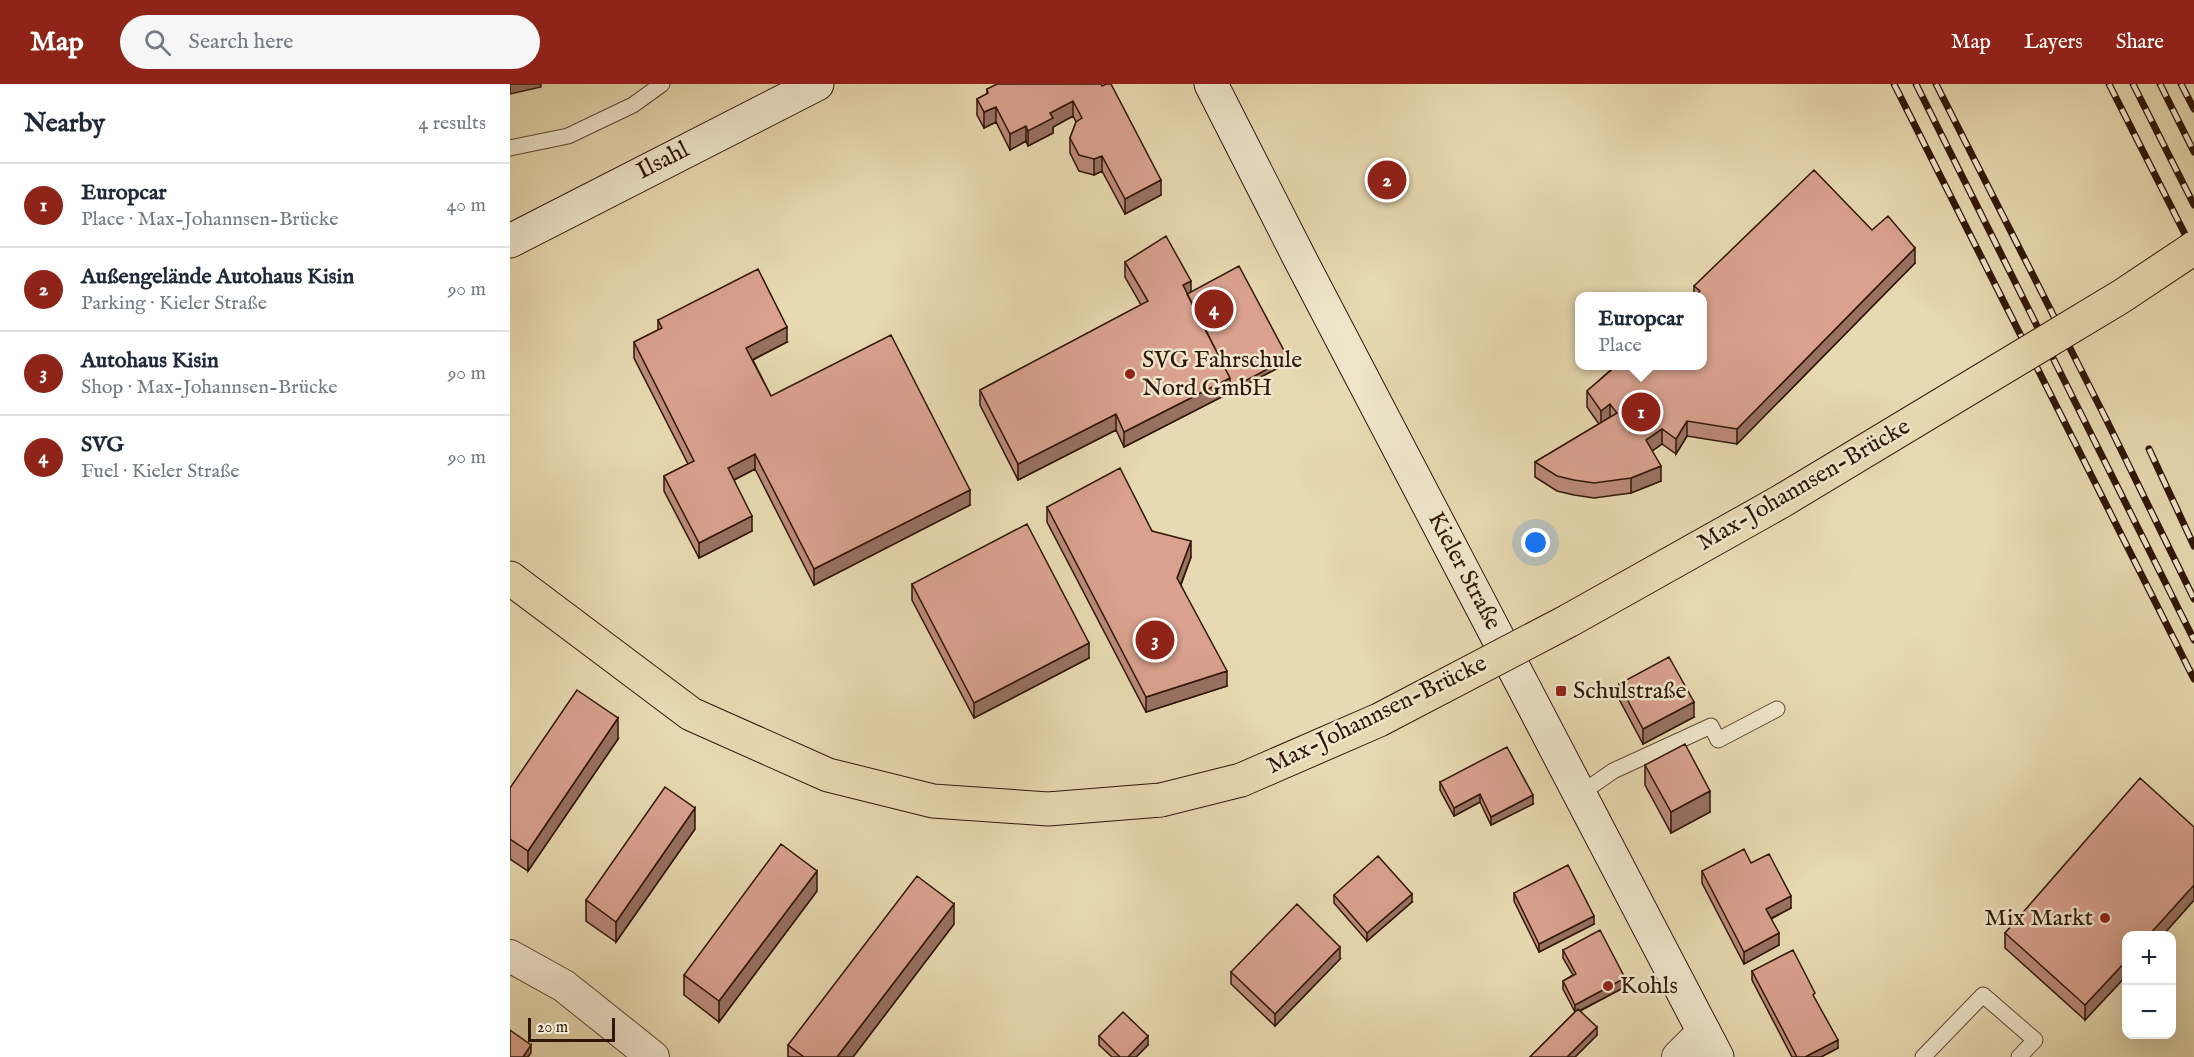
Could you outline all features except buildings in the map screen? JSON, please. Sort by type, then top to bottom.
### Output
[{"type":"main road","name":"Ilsahl","points":[[510,241],[776,93],[817,84]]},
{"type":"main road","name":"Kieler Straße","points":[[1211,84],[1300,259],[1711,1044]]},
{"type":"main road","name":"Max-Johannsen-Brücke","points":[[511,580],[690,714],[828,776],[933,801],[1048,809],[1161,800],[1241,780],[1379,720],[1568,621],[1780,501],[2122,296],[2194,248]]},
{"type":"street","points":[[510,956],[564,986],[653,1057]]},
{"type":"street","points":[[1678,1057],[1711,1044]]},
{"type":"lane","points":[[510,148],[568,136],[633,105],[662,84]]},
{"type":"lane","points":[[1580,794],[1613,771],[1710,726],[1718,740],[1777,709]]},
{"type":"lane","points":[[1923,1057],[1983,995],[2035,1040],[2019,1057]]},
{"type":"railway","points":[[1894,84],[2194,679]]},
{"type":"railway","points":[[1916,84],[2194,640]]},
{"type":"railway","points":[[1936,84],[2106,419],[2194,599]]},
{"type":"railway","points":[[2109,84],[2194,252]]},
{"type":"railway","points":[[2133,84],[2194,205]]},
{"type":"railway","points":[[2160,84],[2194,152]]},
{"type":"railway","points":[[2181,84],[2194,109]]},
{"type":"railway","points":[[2149,449],[2194,546]]},
{"type":"place","name":"Außengelände Autohaus Kisin","points":[[1387,180]]},
{"type":"place","name":"SVG","points":[[1214,309]]},
{"type":"place","name":"SVG Fahrschule Nord GmbH","points":[[1130,374]]},
{"type":"place","name":"Europcar","points":[[1641,412]]},
{"type":"place","name":"Autohaus Kisin","points":[[1155,640]]},
{"type":"place","name":"Schulstraße","points":[[1561,691]]},
{"type":"place","name":"Mix Markt","points":[[2105,918]]},
{"type":"place","name":"Kohls","points":[[1608,986]]}]
